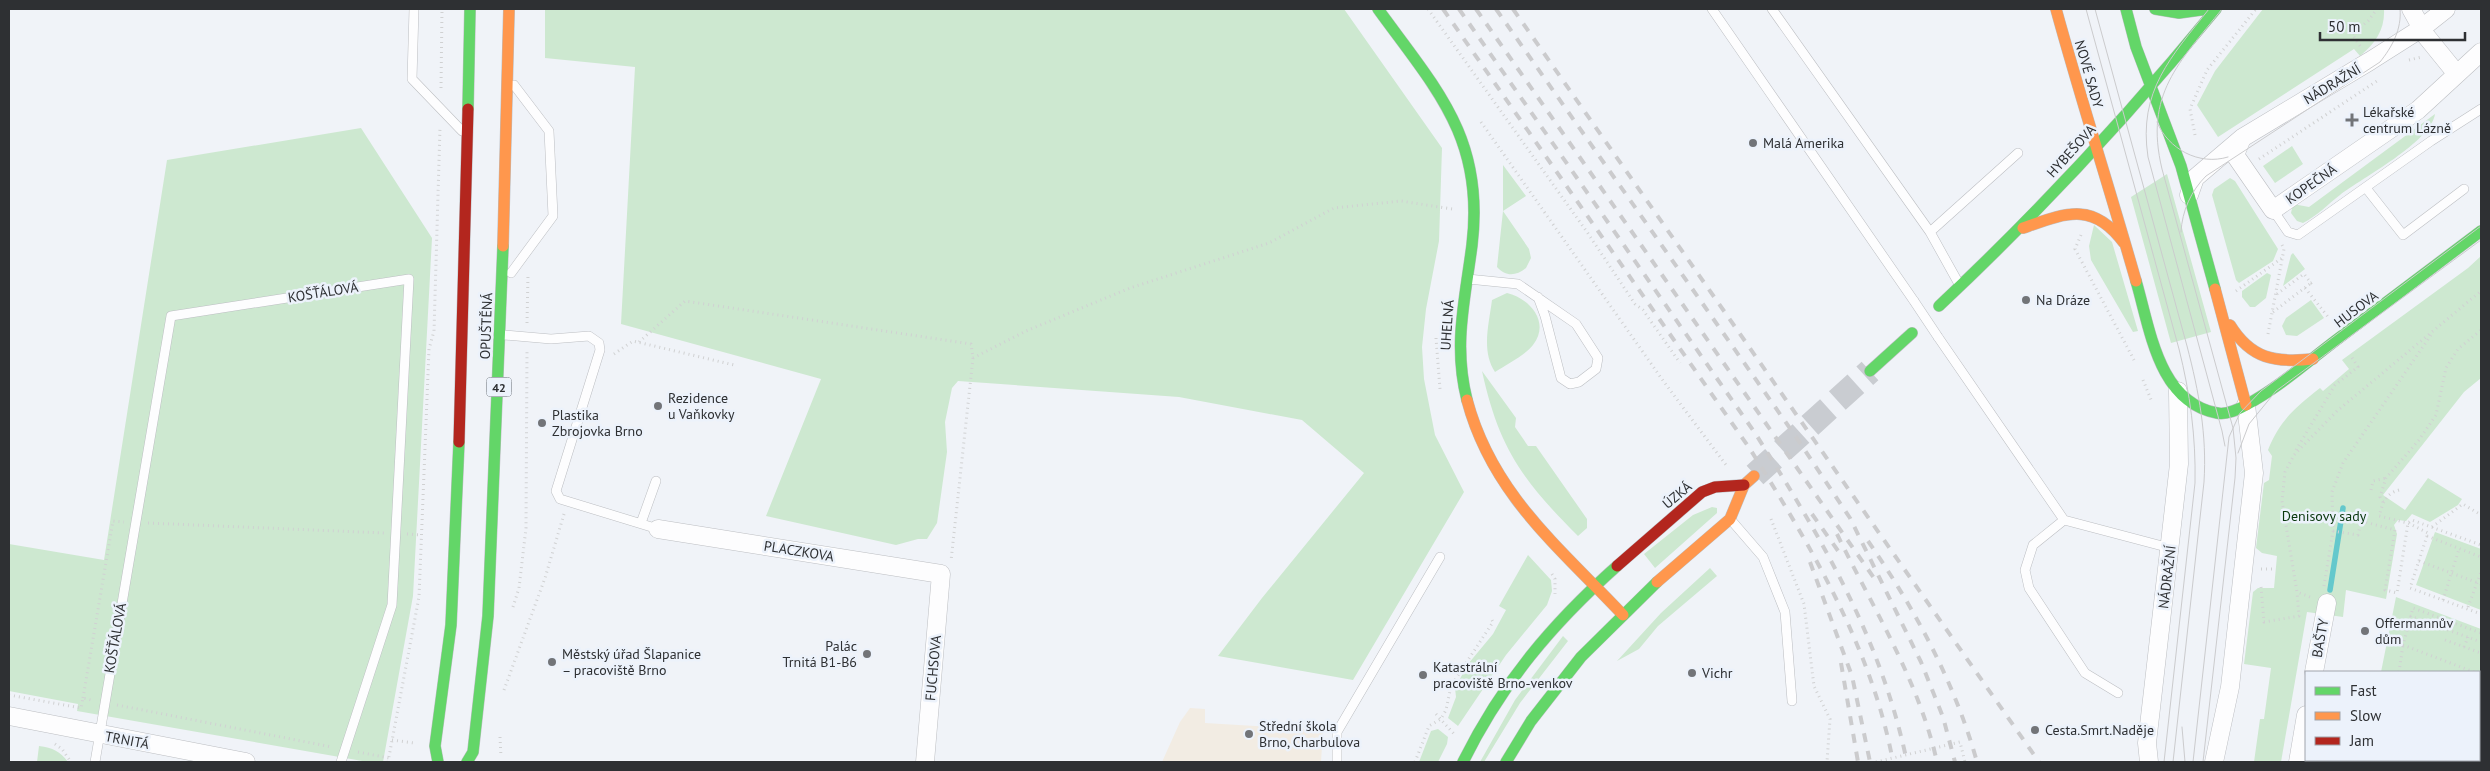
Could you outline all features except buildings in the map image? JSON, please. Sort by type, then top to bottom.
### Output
[{"type":"main road","name":"OPUŠTĚNÁ","points":[[438,762],[435,746],[451,625],[463,345],[470,9]]},
{"type":"main road","name":"OPUŠTĚNÁ","points":[[467,762],[473,752],[488,616],[503,283],[509,9]]},
{"type":"main road","name":"UHELNÁ","points":[[1378,9],[1448,109],[1459,129],[1466,149],[1474,206],[1473,233],[1460,323],[1461,368],[1468,403],[1479,438],[1497,475],[1521,509],[1623,615]]},
{"type":"main road","name":"NOVÉ SADY","points":[[2056,9],[2081,102],[2096,146]]},
{"type":"main road","points":[[2096,146],[2129,252],[2158,357],[2170,381],[2178,391],[2201,407],[2217,413],[2228,413],[2246,405],[2189,195],[2152,85],[2136,47],[2126,9]]},
{"type":"main road","points":[[2155,9],[2168,12],[2190,13],[2208,9]]},
{"type":"main road","name":"HYBEŠOVA","points":[[1939,306],[2018,229],[2096,146],[2152,85],[2216,9]]},
{"type":"main road","points":[[2018,229],[2057,216],[2076,213],[2089,214],[2112,228],[2129,252]]},
{"type":"main road","name":"HUSOVA","points":[[2246,405],[2340,340],[2481,231]]},
{"type":"main road","points":[[2220,308],[2236,336],[2253,352],[2274,359],[2313,359]]},
{"type":"main road","points":[[1870,371],[1912,333]]},
{"type":"main road","points":[[1506,762],[1516,742],[1546,700],[1581,658],[1623,615],[1730,519],[1744,485],[1755,475]]},
{"type":"main road","name":"ÚZKÁ","points":[[1463,762],[1483,723],[1508,683],[1542,638],[1594,584],[1706,489],[1744,485]]},
{"type":"street","points":[[2411,9],[2422,28],[2456,73]]},
{"type":"street","name":"NÁDRAŽNÍ","points":[[2189,195],[2195,178],[2242,138],[2422,28],[2446,9]]},
{"type":"street","name":"KOPEČNÁ","points":[[2273,210],[2418,110],[2481,52]]},
{"type":"street","points":[[2242,138],[2234,155],[2273,210]]},
{"type":"street","name":"NÁDRAŽNÍ","points":[[2148,762],[2147,743],[2179,464],[2178,391]]},
{"type":"street","points":[[2214,762],[2230,687],[2254,473],[2246,405]]},
{"type":"street","name":"PLACZKOVA","points":[[658,529],[946,568]]},
{"type":"street","name":"FUCHSOVA","points":[[925,762],[946,568]]},
{"type":"street","name":"BAŠTY","points":[[2314,671],[2327,603]]},
{"type":"street","name":"TRNITÁ","points":[[9,716],[98,735],[246,762]]},
{"type":"street","points":[[2298,762],[2305,721]]},
{"type":"lane","points":[[414,9],[412,79],[468,137]]},
{"type":"lane","points":[[1712,9],[2064,520],[2170,548]]},
{"type":"lane","points":[[1772,9],[1930,232],[1961,286]]},
{"type":"lane","points":[[503,283],[553,216],[549,131],[507,76]]},
{"type":"lane","name":"KOPEČNÁ","points":[[2273,210],[2288,232],[2298,235],[2431,141],[2481,109]]},
{"type":"lane","points":[[1930,232],[2018,153]]},
{"type":"lane","points":[[2366,188],[2402,235],[2464,189]]},
{"type":"lane","name":"KOŠŤÁLOVÁ","points":[[95,762],[98,735],[171,316],[409,279],[392,605],[340,762]]},
{"type":"lane","points":[[1467,279],[1518,284],[1538,297],[1576,324],[1598,358],[1596,369],[1579,382],[1570,384],[1561,378],[1545,316],[1538,297]]},
{"type":"lane","points":[[501,335],[551,339],[581,335],[594,338],[599,343],[600,350],[556,491],[560,499],[568,502],[658,529]]},
{"type":"lane","points":[[641,523],[656,481]]},
{"type":"lane","points":[[1730,519],[1763,557],[1785,612],[1792,701]]},
{"type":"lane","points":[[2064,520],[2033,545],[2025,570],[2029,588],[2085,673],[2118,693]]},
{"type":"lane","points":[[1337,762],[1337,732],[1440,557]]},
{"type":"path","points":[[1428,9],[1593,240],[1635,304],[1643,310],[1680,363]]},
{"type":"path","points":[[2195,138],[2190,109],[2208,70],[2256,9]]},
{"type":"path","points":[[2257,167],[2258,160],[2264,154],[2382,78]]},
{"type":"path","points":[[1495,141],[1659,374],[1724,462]]},
{"type":"path","points":[[973,358],[1026,331],[1130,288],[1269,243],[1334,208],[1401,201],[1454,210]]},
{"type":"path","points":[[83,698],[345,749],[389,760],[419,597],[429,350],[434,331],[436,229]]},
{"type":"path","points":[[2083,230],[2075,250],[2137,366]]},
{"type":"path","points":[[2267,338],[2283,258],[2284,249],[2280,242]]},
{"type":"path","points":[[2236,291],[2283,258]]},
{"type":"path","points":[[2273,312],[2313,282],[2304,274],[2276,295]]},
{"type":"path","points":[[2304,288],[2329,318]]},
{"type":"path","points":[[2294,455],[2337,411],[2481,291]]},
{"type":"path","points":[[639,342],[685,301],[971,344],[973,358],[946,568]]},
{"type":"path","points":[[2324,585],[2333,531],[2332,492],[2343,463],[2434,330]]},
{"type":"path","points":[[2383,502],[2380,497],[2386,478],[2419,440],[2436,415],[2446,368],[2458,349],[2481,330]]},
{"type":"path","points":[[2261,588],[2264,622],[2299,616],[2297,592],[2282,501],[2285,472],[2335,385],[2358,367],[2340,340]]},
{"type":"path","points":[[611,356],[633,342],[639,342],[734,365]]},
{"type":"path","points":[[2141,375],[2152,402]]},
{"type":"path","points":[[2371,490],[2373,481],[2386,478]]},
{"type":"path","points":[[2399,490],[2390,492],[2383,502],[2379,516],[2408,524],[2428,533],[2410,588],[2481,614]]},
{"type":"path","points":[[503,694],[545,578],[568,502]]},
{"type":"path","points":[[2432,527],[2463,504],[2481,515]]},
{"type":"path","points":[[1770,519],[1804,604],[1814,686],[1830,719],[1827,762]]},
{"type":"path","points":[[2333,531],[2358,535],[2361,521],[2395,530],[2385,590],[2397,593],[2408,524],[2412,520],[2481,545]]},
{"type":"path","points":[[9,695],[81,708],[113,521],[422,535]]},
{"type":"path","points":[[2427,536],[2481,557]]},
{"type":"path","points":[[2442,600],[2459,549]]},
{"type":"path","points":[[2419,560],[2479,583]]},
{"type":"path","points":[[2468,607],[2479,583],[2481,572]]},
{"type":"path","points":[[2297,592],[2327,603]]},
{"type":"path","points":[[2399,671],[2413,608],[2481,633]]},
{"type":"path","points":[[2410,616],[2481,642]]},
{"type":"path","points":[[1415,762],[1429,726],[1440,719],[1446,710],[1451,686],[1465,662],[1488,633],[1493,622],[1491,618]]},
{"type":"path","points":[[2464,647],[2468,637]]},
{"type":"path","points":[[2445,640],[2481,653]]},
{"type":"path","points":[[2404,645],[2471,671]]},
{"type":"path","points":[[1436,714],[1457,737]]},
{"type":"path","points":[[47,742],[54,744],[62,750],[70,762]]},
{"type":"path","points":[[1876,762],[1960,742],[1965,762]]},
{"type":"shaded area","name":"Střední škola Brno, Charbulova","points":[[1190,708],[1205,709],[1205,723],[1323,730],[1321,762],[1162,762],[1180,722]]},
{"type":"green space","points":[[545,9],[1344,9],[1442,148],[1439,241],[1426,309],[1422,347],[1424,379],[1435,435],[1464,492],[1353,680],[1218,656],[1262,598],[1364,473],[1302,420],[1179,397],[958,381],[952,388],[945,422],[947,452],[937,523],[927,539],[918,539],[896,545],[766,516],[821,379],[621,324],[635,67],[545,58]]},
{"type":"green space","points":[[2263,9],[2384,9],[2384,16],[2381,29],[2375,41],[2360,56],[2354,49],[2218,137],[2197,105],[2215,71]]},
{"type":"green space","points":[[2435,114],[2431,125],[2409,147],[2340,195],[2313,217],[2303,223],[2297,221],[2291,213],[2293,204],[2309,207]]},
{"type":"green space","points":[[361,128],[432,238],[413,596],[383,762],[368,762],[77,711],[78,704],[9,691],[9,544],[104,560],[167,160]]},
{"type":"green space","points":[[2292,146],[2303,164],[2275,183],[2263,166]]},
{"type":"green space","points":[[1503,165],[1526,196],[1503,211]]},
{"type":"green space","points":[[2167,174],[2211,332],[2171,343],[2131,197]]},
{"type":"green space","points":[[2230,178],[2235,181],[2278,249],[2273,261],[2239,283],[2236,280],[2212,195],[2214,189]]},
{"type":"green space","points":[[1503,211],[1529,249],[1531,258],[1526,268],[1515,274],[1507,274],[1497,267]]},
{"type":"green space","points":[[2094,225],[2112,242],[2138,331],[2133,332],[2091,260],[2089,246]]},
{"type":"green space","points":[[2293,253],[2305,269],[2283,286],[2291,255]]},
{"type":"green space","name":"Denisovy sady","points":[[2481,256],[2481,378],[2464,392],[2383,495],[2405,510],[2428,478],[2462,499],[2458,505],[2430,522],[2412,514],[2406,521],[2398,520],[2394,525],[2397,534],[2386,599],[2346,590],[2343,617],[2307,612],[2281,762],[2254,762],[2260,719],[2264,719],[2271,668],[2244,664],[2253,592],[2258,588],[2274,588],[2277,556],[2262,553],[2256,548],[2264,483],[2269,480],[2272,456],[2268,450],[2283,422],[2296,408],[2320,388],[2323,391],[2349,369],[2342,360],[2468,268]]},
{"type":"green space","points":[[2267,273],[2271,275],[2266,298],[2255,307],[2250,307],[2242,297],[2242,291]]},
{"type":"green space","points":[[1507,293],[1523,300],[1530,306],[1535,312],[1540,328],[1538,336],[1529,349],[1495,372],[1488,355],[1487,346],[1492,300]]},
{"type":"green space","points":[[2311,300],[2324,318],[2297,336],[2286,335],[2282,326],[2286,318]]},
{"type":"green space","points":[[1482,371],[1516,418],[1515,427],[1528,446],[1536,446],[1587,519],[1587,528],[1578,536],[1542,498],[1516,462],[1496,422]]},
{"type":"green space","points":[[1712,507],[1717,508],[1717,513],[1655,568],[1644,554],[1693,515]]},
{"type":"green space","points":[[2435,532],[2481,549],[2481,610],[2416,585]]},
{"type":"green space","points":[[1528,555],[1551,580],[1552,591],[1547,605],[1506,655],[1458,726],[1448,718],[1456,697],[1455,688],[1468,664],[1493,634],[1506,610],[1499,606]]},
{"type":"green space","points":[[1710,568],[1717,576],[1658,626],[1639,649],[1617,661],[1661,613]]},
{"type":"green space","points":[[2396,597],[2481,629],[2480,750],[2480,671],[2381,671]]},
{"type":"green space","points":[[1563,636],[1568,641],[1520,703],[1484,762],[1480,762],[1515,700]]},
{"type":"green space","points":[[1438,729],[1448,737],[1447,744],[1438,762],[1419,762],[1431,731]]},
{"type":"green space","points":[[39,746],[56,751],[68,762],[37,762]]},
{"type":"waterway","points":[[2330,590],[2343,508]]},
{"type":"tunnel","points":[[1755,475],[1870,371]]},
{"type":"tram line","points":[[2086,9],[2179,349],[2189,399],[2193,432],[2195,483],[2164,762]]},
{"type":"tram line","points":[[2095,9],[2187,346],[2203,430],[2204,482],[2173,762]]},
{"type":"tram line","points":[[2209,9],[2182,43],[2160,76],[2148,113],[2146,134],[2148,157],[2225,446]]},
{"type":"tram line","points":[[2203,762],[2236,458],[2233,428],[2162,169],[2158,143],[2158,120],[2162,100],[2169,81],[2192,46],[2222,9]]},
{"type":"tram line","points":[[2181,232],[2183,216],[2188,202],[2206,176],[2380,62],[2398,31],[2400,9]]},
{"type":"tram line","points":[[2157,122],[2169,140],[2186,153],[2206,159],[2228,157]]},
{"type":"tram line","points":[[2193,762],[2229,437],[2240,413],[2261,391],[2481,226]]},
{"type":"tram line","points":[[2238,453],[2249,424],[2276,391],[2481,240]]},
{"type":"tram line","points":[[2182,727],[2185,762]]},
{"type":"railway","points":[[1443,9],[1750,449],[1795,522],[1836,599],[1854,638],[1870,678],[1893,762]]},
{"type":"railway","points":[[1459,9],[1755,433],[1803,512],[1826,551],[1865,631],[1882,673],[1896,717],[1907,762]]},
{"type":"railway","points":[[1476,9],[1874,578]]},
{"type":"railway","points":[[1496,9],[1794,434],[1850,518],[1921,662],[1943,717],[1955,762]]},
{"type":"railway","points":[[1513,9],[2039,762]]},
{"type":"railway","points":[[1812,514],[1841,555]]},
{"type":"railway","points":[[1837,534],[1907,674],[1929,732],[1937,762]]},
{"type":"railway","points":[[1868,541],[1902,593],[1932,647],[1957,704],[1977,762]]},
{"type":"railway","points":[[1810,562],[1852,676],[1870,762]]},
{"type":"railway","points":[[1841,663],[1858,762]]},
{"type":"traffic: fast","points":[[468,109],[470,9]]},
{"type":"traffic: fast","points":[[1378,9],[1437,91],[1452,117],[1463,144],[1471,174],[1474,207],[1472,245],[1461,341],[1463,380],[1467,400]]},
{"type":"traffic: fast","points":[[2126,9],[2136,47],[2181,166],[2215,289]]},
{"type":"traffic: fast","points":[[2155,9],[2179,13],[2208,9]]},
{"type":"traffic: fast","points":[[1939,306],[2012,235],[2117,125],[2216,9]]},
{"type":"traffic: fast","points":[[2136,281],[2152,341],[2169,379],[2181,394],[2197,406],[2217,413],[2232,412],[2281,383],[2481,231]]},
{"type":"traffic: fast","points":[[467,762],[473,752],[488,616],[503,246]]},
{"type":"traffic: fast","points":[[1870,371],[1912,333]]},
{"type":"traffic: fast","points":[[438,762],[435,746],[451,625],[459,442]]},
{"type":"traffic: fast","points":[[1463,762],[1494,706],[1530,656],[1571,610],[1617,566]]},
{"type":"traffic: fast","points":[[1506,762],[1531,721],[1581,657],[1657,582]]},
{"type":"traffic: slow","points":[[503,246],[509,9]]},
{"type":"traffic: slow","points":[[2056,9],[2136,281]]},
{"type":"traffic: slow","points":[[2023,228],[2053,218],[2078,214],[2090,216],[2101,221],[2113,230],[2124,243]]},
{"type":"traffic: slow","points":[[2215,289],[2246,405]]},
{"type":"traffic: slow","points":[[2230,325],[2246,345],[2255,352],[2276,359],[2313,359]]},
{"type":"traffic: slow","points":[[1467,400],[1478,433],[1493,464],[1510,491],[1552,542],[1623,615]]},
{"type":"traffic: slow","points":[[1657,582],[1730,519],[1744,485],[1754,476]]},
{"type":"traffic: jam","points":[[459,442],[468,109]]},
{"type":"traffic: jam","points":[[1617,566],[1702,492],[1715,487],[1744,485]]},
{"type":"place","name":"Lékařské centrum Lázně","points":[[2352,120]]},
{"type":"place","name":"Malá Amerika","points":[[1753,143]]},
{"type":"place","name":"Na Dráze","points":[[2026,300]]},
{"type":"place","name":"Rezidence u Vaňkovky","points":[[658,406]]},
{"type":"place","name":"Plastika Zbrojovka Brno","points":[[542,423]]},
{"type":"place","name":"Offermannův dům","points":[[2365,631]]},
{"type":"place","name":"Palác Trnitá B1-B6","points":[[867,654]]},
{"type":"place","name":"Městský úřad Šlapanice – pracoviště Brno","points":[[552,662]]},
{"type":"place","name":"Vichr","points":[[1692,673]]},
{"type":"place","name":"Katastrální pracoviště Brno-venkov","points":[[1423,675]]},
{"type":"place","name":"Cesta.Smrt.Naděje","points":[[2035,730]]},
{"type":"place","name":"Střední škola Brno, Charbulova","points":[[1249,734]]}]
